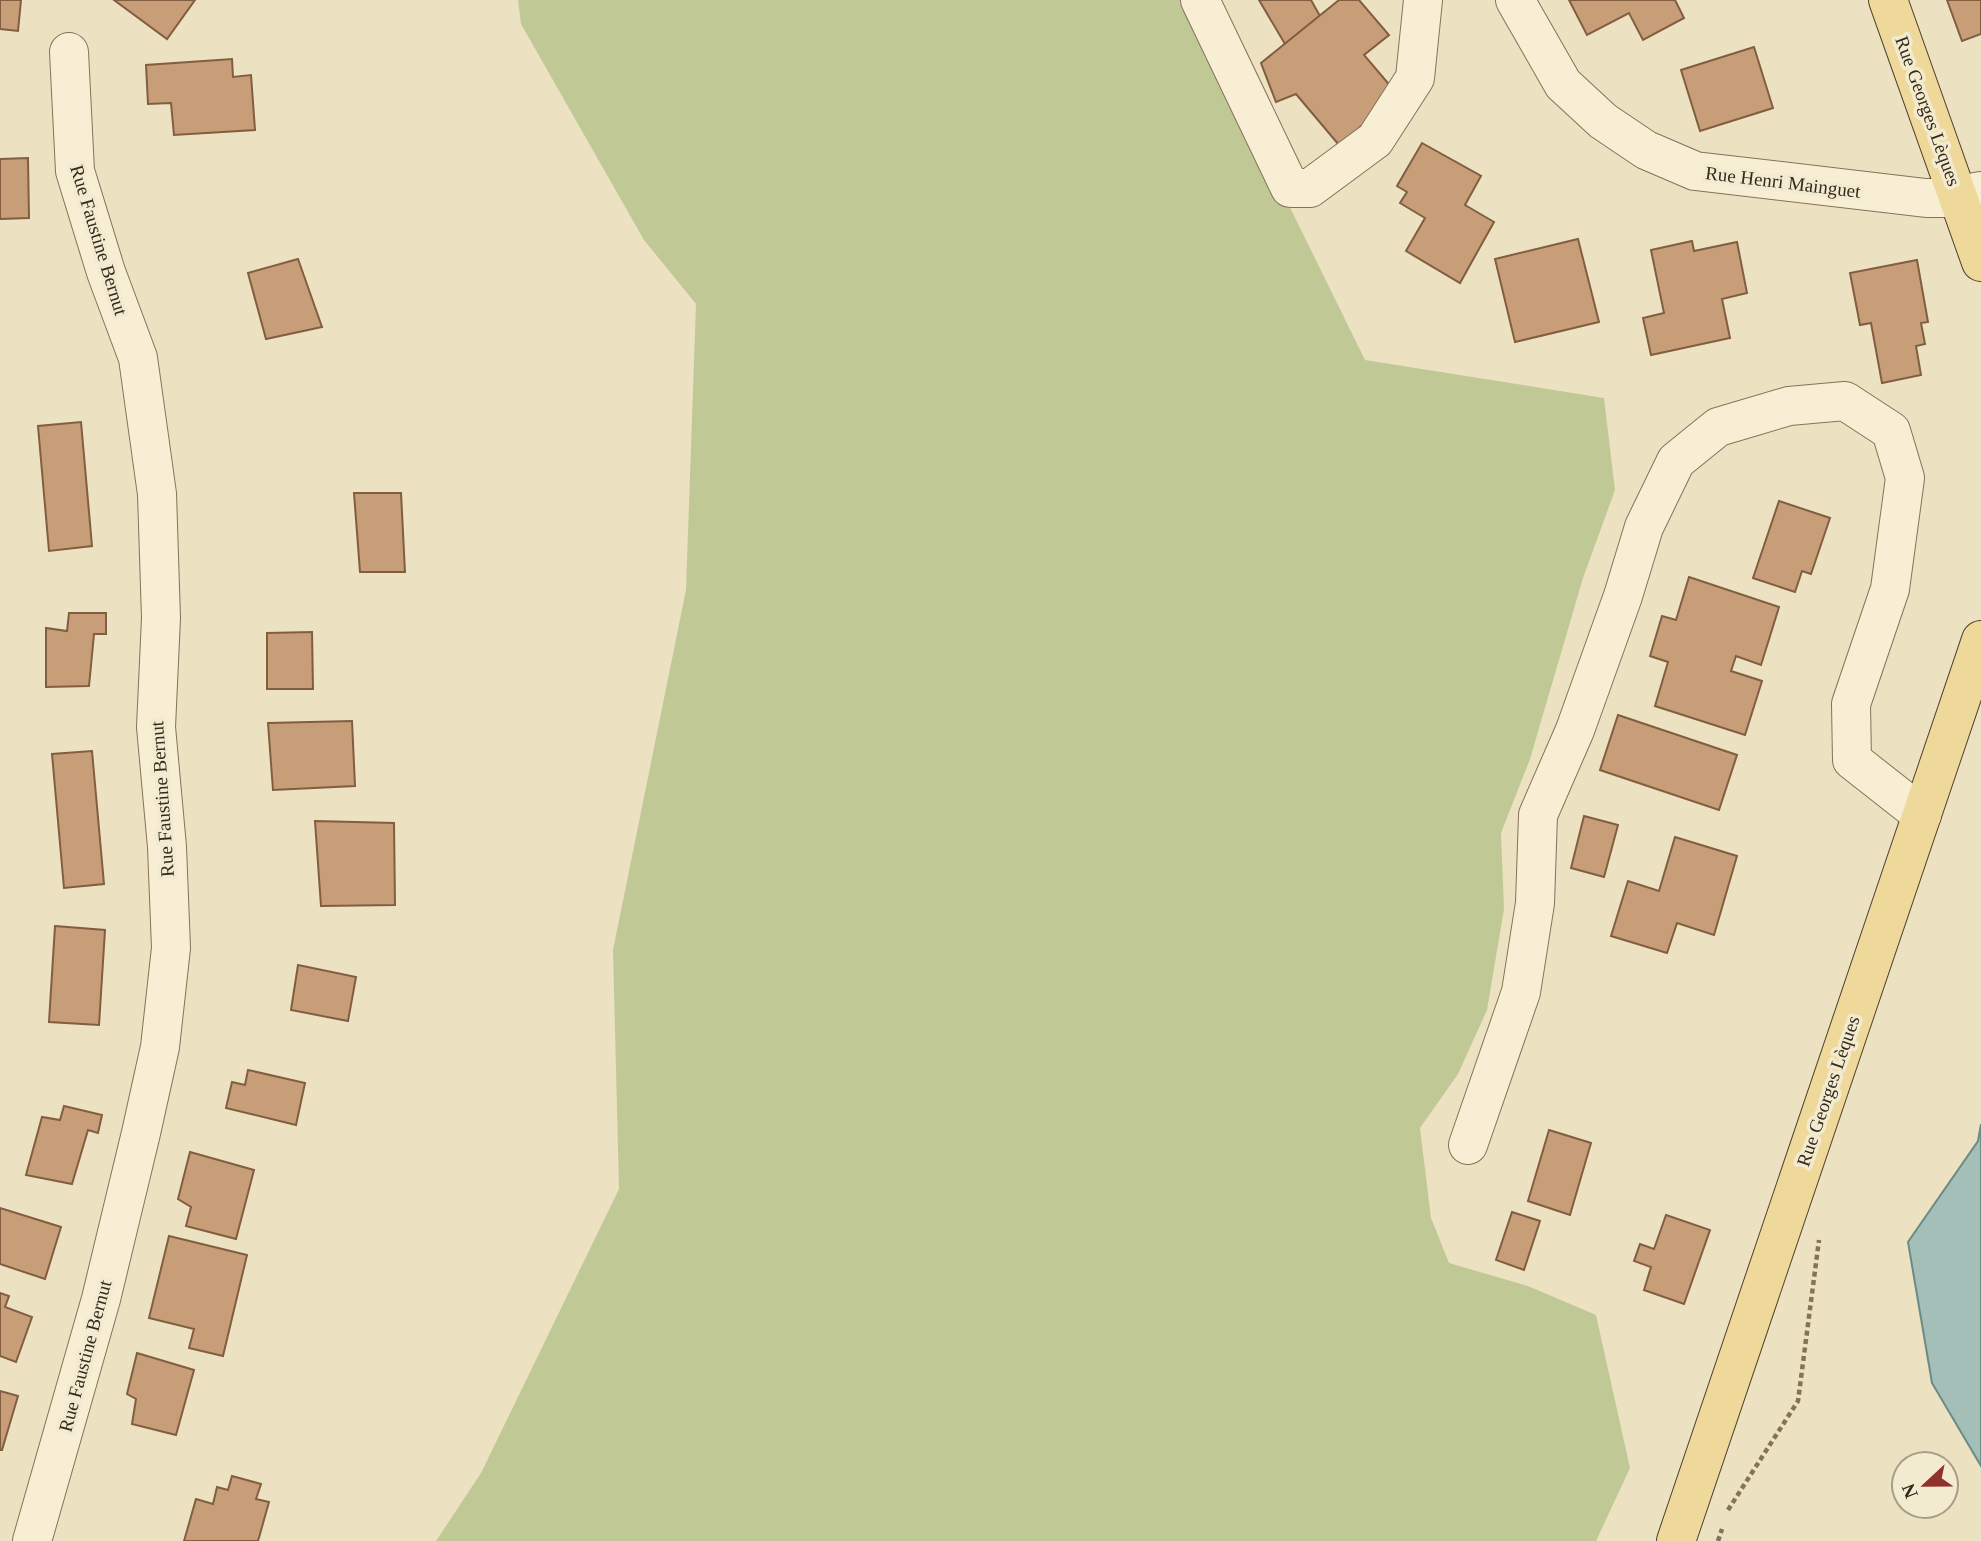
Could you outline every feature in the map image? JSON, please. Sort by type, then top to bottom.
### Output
[{"type":"main road","name":"Rue Georges Lèques","points":[[1888,0],[1970,193],[1981,262]]},
{"type":"main road","name":"Rue Georges Lèques","points":[[1676,1541],[1981,640]]},
{"type":"street","points":[[1200,0],[1290,188],[1310,188],[1375,140],[1415,78],[1423,0]]},
{"type":"street","name":"Rue Henri Mainguet","points":[[1515,0],[1563,84],[1603,121],[1646,150],[1695,172],[1926,198],[1970,193]]},
{"type":"street","name":"Rue Faustine Bernut","points":[[32,1541],[101,1299],[141,1133],[160,1046],[171,948],[167,847],[156,727],[161,618],[157,494],[138,358],[106,272],[75,171],[69,52]]},
{"type":"street","points":[[1468,1145],[1521,992],[1535,903],[1538,815],[1575,730],[1623,596],[1644,527],[1676,461],[1718,428],[1789,406],[1845,401],[1891,431],[1905,478],[1890,589],[1851,704],[1852,760],[1922,815]]},
{"type":"green space","points":[[518,0],[1188,0],[1365,360],[1604,398],[1615,490],[1583,578],[1530,759],[1501,833],[1504,909],[1487,1010],[1458,1074],[1420,1128],[1431,1218],[1449,1263],[1528,1286],[1596,1315],[1630,1468],[1596,1541],[436,1541],[481,1473],[619,1189],[613,950],[686,590],[696,304],[644,240],[521,24]]},
{"type":"water","points":[[1981,1124],[1981,1466],[1932,1383],[1908,1242],[1978,1141]]},
{"type":"building","points":[[0,0],[21,0],[18,31],[0,29]]},
{"type":"building","points":[[114,0],[195,0],[167,39]]},
{"type":"building","points":[[1259,0],[1311,0],[1320,16],[1285,44]]},
{"type":"building","points":[[1339,0],[1359,0],[1389,35],[1364,55],[1398,95],[1339,145],[1296,94],[1276,102],[1261,63]]},
{"type":"building","points":[[1569,0],[1675,0],[1684,18],[1643,40],[1629,13],[1587,35]]},
{"type":"building","points":[[1947,0],[1981,0],[1981,34],[1962,41]]},
{"type":"building","points":[[1754,47],[1773,108],[1700,131],[1681,70]]},
{"type":"building","points":[[232,59],[233,77],[251,75],[255,130],[174,135],[171,103],[148,104],[146,65]]},
{"type":"building","points":[[1422,143],[1481,176],[1465,205],[1494,222],[1460,283],[1406,251],[1425,218],[1400,203],[1407,192],[1397,186]]},
{"type":"building","points":[[28,158],[29,218],[0,219],[0,159]]},
{"type":"building","points":[[1578,239],[1599,322],[1515,342],[1495,259]]},
{"type":"building","points":[[1692,241],[1694,251],[1737,242],[1747,293],[1722,299],[1730,338],[1651,355],[1643,318],[1664,313],[1651,250]]},
{"type":"building","points":[[298,259],[322,327],[266,339],[248,273]]},
{"type":"building","points":[[1917,260],[1928,322],[1921,323],[1925,344],[1916,346],[1921,375],[1882,383],[1871,323],[1860,325],[1850,273]]},
{"type":"building","points":[[81,422],[92,546],[49,551],[38,426]]},
{"type":"building","points":[[354,493],[401,493],[405,572],[360,572]]},
{"type":"building","points":[[1779,501],[1830,518],[1811,574],[1802,571],[1795,592],[1753,578]]},
{"type":"building","points":[[1689,577],[1779,607],[1761,665],[1736,656],[1731,671],[1762,681],[1745,735],[1655,706],[1668,662],[1650,656],[1662,616],[1676,620]]},
{"type":"building","points":[[69,613],[106,613],[106,634],[94,634],[89,686],[46,687],[46,628],[67,631]]},
{"type":"building","points":[[312,632],[313,689],[267,689],[267,633]]},
{"type":"building","points":[[1618,715],[1737,755],[1719,810],[1600,770]]},
{"type":"building","points":[[352,721],[355,786],[273,790],[268,723]]},
{"type":"building","points":[[92,751],[104,884],[64,888],[52,754]]},
{"type":"building","points":[[1584,816],[1618,825],[1604,877],[1571,868]]},
{"type":"building","points":[[315,821],[394,823],[395,905],[321,906]]},
{"type":"building","points":[[1675,837],[1737,856],[1714,935],[1677,923],[1667,953],[1611,936],[1628,881],[1659,891]]},
{"type":"building","points":[[55,926],[105,930],[99,1025],[49,1022]]},
{"type":"building","points":[[298,965],[356,977],[348,1021],[291,1010]]},
{"type":"building","points":[[248,1070],[305,1083],[296,1125],[226,1108],[232,1082],[245,1085]]},
{"type":"building","points":[[64,1106],[102,1115],[98,1133],[88,1130],[72,1184],[26,1175],[42,1117],[60,1120]]},
{"type":"building","points":[[1549,1130],[1591,1143],[1570,1215],[1528,1201]]},
{"type":"building","points":[[190,1152],[254,1170],[236,1239],[186,1226],[191,1207],[178,1199]]},
{"type":"building","points":[[0,1208],[61,1227],[45,1279],[0,1264]]},
{"type":"building","points":[[1512,1212],[1540,1221],[1524,1270],[1496,1260]]},
{"type":"building","points":[[1666,1215],[1710,1230],[1684,1304],[1644,1290],[1651,1267],[1634,1261],[1640,1244],[1654,1249]]},
{"type":"building","points":[[169,1236],[247,1255],[223,1356],[189,1348],[194,1329],[149,1318]]},
{"type":"building","points":[[0,1293],[9,1296],[5,1307],[32,1317],[16,1362],[0,1356]]},
{"type":"building","points":[[137,1353],[194,1370],[176,1435],[132,1424],[136,1399],[127,1394]]},
{"type":"building","points":[[0,1391],[18,1396],[2,1450],[0,1450]]},
{"type":"building","points":[[232,1476],[261,1484],[256,1499],[269,1502],[258,1541],[184,1541],[196,1499],[213,1504],[217,1487],[228,1490]]}]
